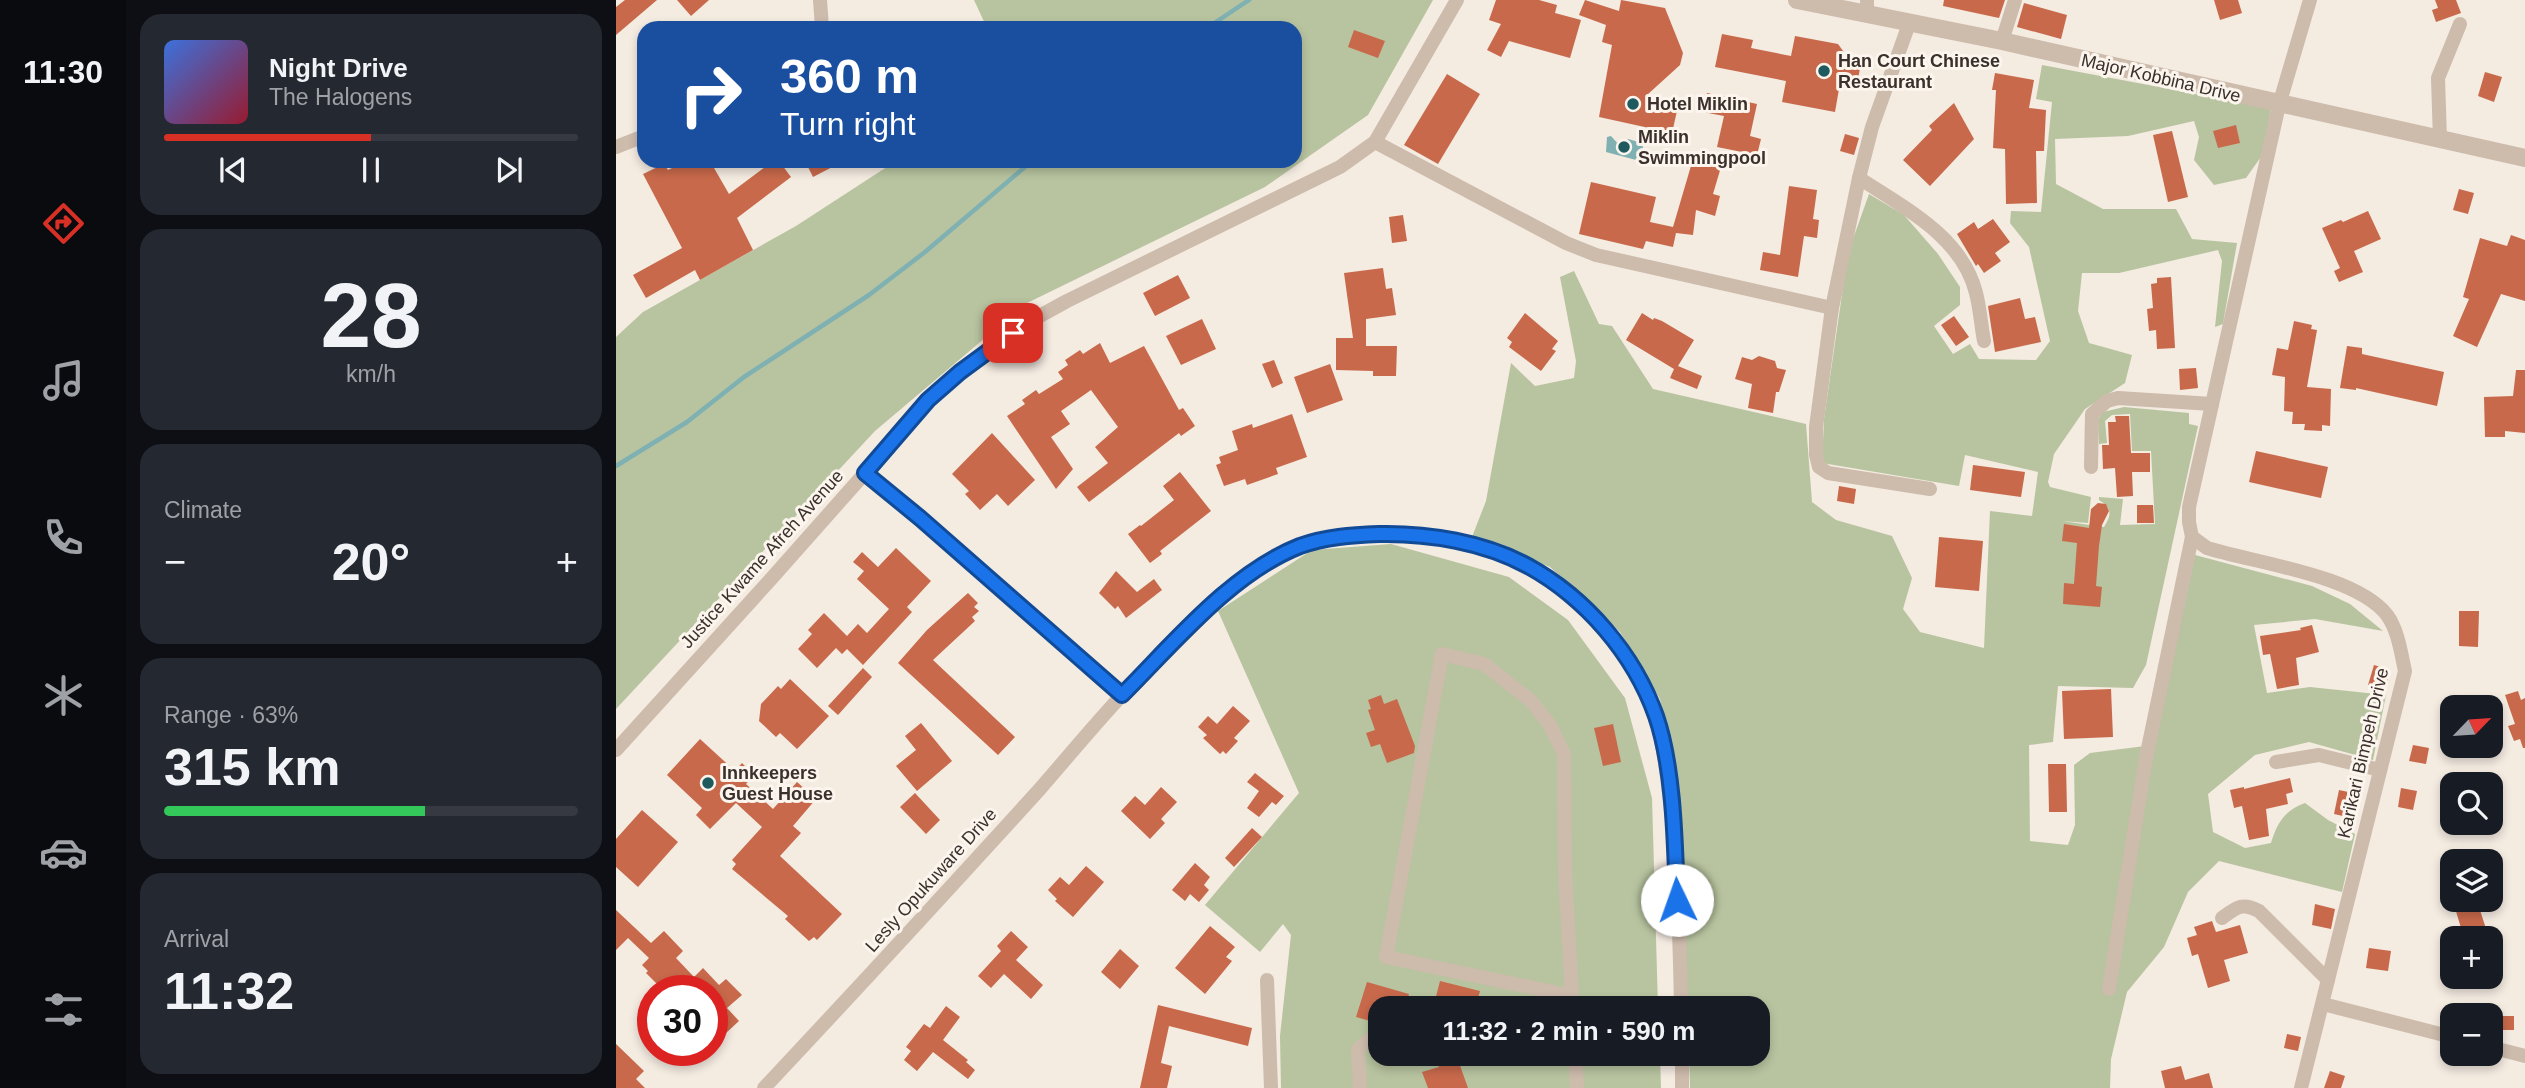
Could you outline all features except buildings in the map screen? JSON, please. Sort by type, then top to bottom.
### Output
[{"type":"street","points":[[820,0],[822,21]]},
{"type":"street","name":"Justice Kwame Afreh Avenue","points":[[616,750],[928,400],[991,348],[1036,318],[1103,282],[1320,178],[1375,142],[1457,0]]},
{"type":"street","name":"Major Kobbina Drive","points":[[1797,0],[1867,8],[1909,24],[2002,41],[2278,105],[2525,158]]},
{"type":"street","points":[[2002,41],[2015,0]]},
{"type":"street","points":[[2109,989],[2146,758],[2192,537],[2189,507],[2278,105],[2310,0]]},
{"type":"street","points":[[1909,24],[1872,127],[1859,177],[1832,309],[1816,427],[1815,455],[1819,467],[1828,473],[1930,489]]},
{"type":"street","points":[[2440,140],[2438,78],[2460,24]]},
{"type":"street","points":[[616,147],[637,139]]},
{"type":"street","points":[[1375,142],[1566,243],[1596,254],[1832,309]]},
{"type":"street","points":[[1859,177],[1929,225],[1954,252],[1976,290],[1984,341]]},
{"type":"street","points":[[2091,467],[2092,414],[2107,401],[2118,398],[2212,404]]},
{"type":"street","points":[[865,473],[1122,695]]},
{"type":"street","name":"Lesly Opukuware Drive","points":[[764,1088],[896,948],[1122,695],[1241,580],[1301,546],[1337,536],[1401,534],[1443,539],[1485,549],[1525,565],[1549,579],[1607,631],[1628,658],[1656,716],[1665,748],[1675,853],[1681,996]]},
{"type":"street","name":"Karikari Bimpeh Drive","points":[[2192,537],[2207,548],[2339,583],[2365,597],[2387,615],[2399,642],[2405,671],[2301,1088]]},
{"type":"street","points":[[1442,653],[1485,664],[1530,700],[1550,725],[1564,754],[1565,872],[1572,1002],[1386,957],[1442,653]]},
{"type":"street","points":[[2276,762],[2319,755],[2380,770]]},
{"type":"street","points":[[2222,918],[2236,907],[2249,906],[2259,911],[2328,980]]},
{"type":"street","points":[[1267,980],[1271,1088]]},
{"type":"street","points":[[2323,1004],[2440,1034]]},
{"type":"street","points":[[1360,1088],[1358,1049],[1368,1041]]},
{"type":"street","points":[[2503,1050],[2525,1056]]},
{"type":"street","points":[[1576,1066],[1577,1088]]},
{"type":"street","points":[[1682,1066],[1682,1088]]},
{"type":"green space","points":[[974,0],[1433,0],[1368,115],[1302,161],[1302,21],[984,21]]},
{"type":"green space","points":[[2042,65],[2271,108],[2263,154],[2246,178],[2214,185],[2194,160],[2199,137],[2194,121],[2128,136],[2055,139],[2056,184],[2103,209],[2176,209],[2192,239],[2237,243],[2223,324],[2215,327],[2222,261],[2218,250],[2119,273],[2082,273],[2078,311],[2089,343],[2132,355],[2125,383],[2085,409],[2054,454],[2048,482],[2050,487],[2091,497],[2088,523],[2062,521],[2104,527],[2109,512],[2099,497],[2123,499],[2120,525],[2155,524],[2151,451],[2132,451],[2130,414],[2112,415],[2105,421],[2107,443],[2099,444],[2098,419],[2103,412],[2124,407],[2189,413],[2189,424],[2198,426],[2146,665],[2133,688],[2058,686],[2053,742],[2029,745],[2030,841],[2068,845],[2075,825],[2074,765],[2090,753],[2153,745],[2195,555],[2312,586],[2350,604],[2383,631],[2315,619],[2254,625],[2267,693],[2310,687],[2386,695],[2373,760],[2309,742],[2255,755],[2208,794],[2213,832],[2245,848],[2271,843],[2283,818],[2292,809],[2305,803],[2328,820],[2355,834],[2342,892],[2219,861],[2188,892],[2164,947],[2127,992],[2111,1059],[2110,1088],[1690,1088],[1689,1066],[1770,1066],[1770,996],[1685,996],[1675,770],[1660,699],[1620,632],[1550,567],[1472,537],[1486,501],[1511,363],[1535,386],[1574,378],[1576,361],[1560,277],[1574,271],[1599,324],[1612,326],[1653,389],[1806,424],[1812,502],[1836,520],[1892,536],[1912,578],[1903,609],[1920,632],[1984,648],[1990,511],[2032,516],[2038,472],[1965,455],[1959,486],[1822,463],[1824,419],[1848,253],[1869,194],[1904,215],[1938,254],[1960,287],[1960,305],[1934,326],[1953,354],[1970,344],[1979,359],[2036,360],[2050,341],[2029,247],[2010,223],[2011,211],[2041,212],[2052,102],[2036,99]]},
{"type":"green space","points":[[885,168],[1292,168],[1265,187],[1025,304],[875,431],[616,709],[616,337],[643,312],[796,226]]},
{"type":"green space","points":[[1391,544],[1509,577],[1568,620],[1625,698],[1652,798],[1658,996],[1368,996],[1368,1066],[1660,1066],[1661,1088],[1281,1088],[1280,1036],[1291,935],[1283,924],[1260,952],[1205,905],[1299,793],[1218,611],[1312,550]]},
{"type":"water","name":"Miklin Swimmingpool","points":[[1611,136],[1623,146],[1628,139],[1642,143],[1643,148],[1636,160],[1606,152],[1607,137]]},
{"type":"waterway","points":[[1218,21],[1249,0]]},
{"type":"waterway","points":[[616,466],[687,422],[744,377],[869,295],[925,252],[1024,168]]},
{"type":"place","name":"Han Court Chinese Restaurant","points":[[1824,71]]},
{"type":"place","name":"Hotel Miklin","points":[[1633,104]]},
{"type":"place","name":"Miklin Swimmingpool","points":[[1624,147]]},
{"type":"place","name":"Innkeepers Guest House","points":[[708,783]]},
{"type":"route","points":[[1013,333],[960,372],[928,400],[865,473],[1122,695],[1241,580],[1301,546],[1337,536],[1401,534],[1443,539],[1485,549],[1525,565],[1549,579],[1607,631],[1628,658],[1643,685],[1665,748],[1677,900]]}]
